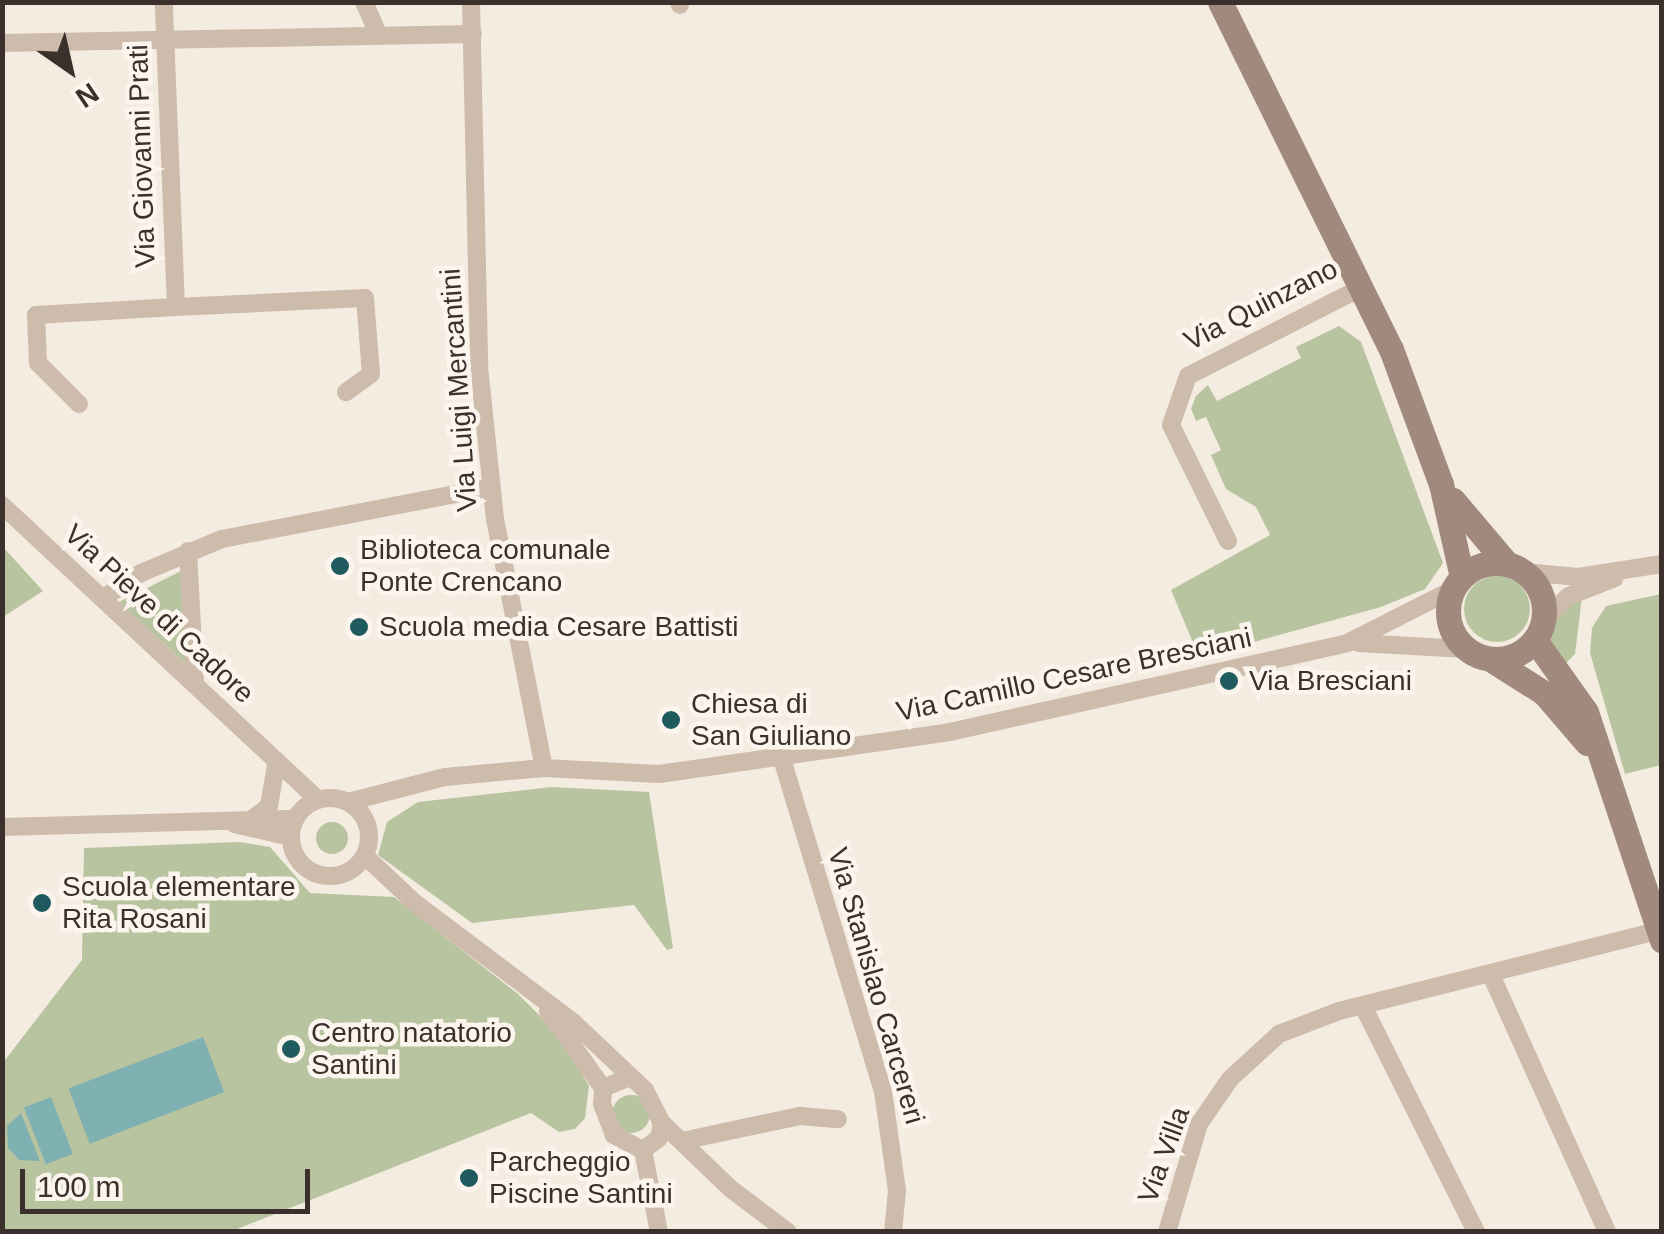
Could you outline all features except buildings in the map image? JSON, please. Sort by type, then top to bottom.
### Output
[{"type":"street","name":"Via Giovanni Prati","points":[[164,2],[176,306]]},
{"type":"street","points":[[364,2],[379,35]]},
{"type":"street","name":"Via Luigi Mercantini","points":[[470,2],[479,367],[491,486],[544,768]]},
{"type":"street","name":"Via Quinzano","points":[[1220,2],[1363,287],[1441,484],[1457,583],[1449,624],[1466,649]]},
{"type":"street","points":[[2,44],[473,34]]},
{"type":"street","name":"Via Quinzano","points":[[1228,541],[1171,425],[1174,402],[1188,376],[1214,359],[1363,287]]},
{"type":"street","name":"Via Giovanni Prati","points":[[79,404],[38,363],[36,316],[365,298],[371,374],[346,392]]},
{"type":"street","name":"Via Quinzano","points":[[1441,484],[1515,568],[1538,588],[1539,630],[1586,712],[1659,936]]},
{"type":"street","points":[[103,598],[188,551],[491,486]]},
{"type":"street","name":"Via Pieve di Cadore","points":[[2,505],[195,683],[276,765],[295,785],[302,817]]},
{"type":"street","points":[[188,551],[195,683]]},
{"type":"street","points":[[1457,583],[1490,563],[1515,568],[1625,573]]},
{"type":"street","points":[[1490,659],[1513,656],[1569,596],[1625,573],[1662,564]]},
{"type":"street","name":"Via Camillo Cesare Bresciani","points":[[1347,643],[1457,583]]},
{"type":"street","name":"Via Camillo Cesare Bresciani","points":[[348,802],[394,788],[544,768],[660,774],[950,732],[1347,643],[1466,649]]},
{"type":"street","points":[[1466,649],[1490,659],[1544,693],[1604,768]]},
{"type":"street","name":"Via Stanislao Carcereri","points":[[782,758],[882,1091],[897,1190],[894,1232]]},
{"type":"street","points":[[252,819],[268,806],[276,765]]},
{"type":"street","points":[[302,817],[295,855],[314,873],[339,876],[359,862],[366,822],[394,788]]},
{"type":"street","points":[[2,827],[302,817],[348,802],[366,822]]},
{"type":"street","points":[[229,822],[302,817]]},
{"type":"street","points":[[359,862],[535,995],[654,1099],[662,1124],[659,1138],[644,1150]]},
{"type":"street","name":"Via Villa","points":[[1167,1232],[1199,1124],[1230,1079],[1280,1034],[1364,1006],[1659,936]]},
{"type":"street","points":[[1492,977],[1607,1232]]},
{"type":"street","points":[[535,995],[603,1088],[605,1121],[614,1136],[644,1150]]},
{"type":"street","points":[[1364,1006],[1476,1232]]},
{"type":"street","points":[[603,1088],[630,1077]]},
{"type":"street","points":[[682,1140],[800,1116],[838,1120]]},
{"type":"street","points":[[662,1124],[731,1190],[788,1232]]},
{"type":"street","points":[[644,1150],[659,1232]]},
{"type":"green space","points":[[1339,326],[1361,342],[1443,563],[1425,589],[1381,607],[1199,657],[1171,590],[1270,535],[1256,507],[1226,489],[1211,455],[1221,450],[1206,417],[1196,421],[1191,409],[1196,396],[1208,385],[1217,401],[1301,358],[1296,347]]},
{"type":"green space","points":[[3,547],[43,591],[3,617]]},
{"type":"green space","points":[[185,569],[189,667],[119,602]]},
{"type":"green space","points":[[1497,576],[1521,585],[1530,609],[1521,633],[1497,642],[1473,633],[1464,609],[1473,585]]},
{"type":"green space","points":[[1661,594],[1661,765],[1625,774],[1590,653],[1592,628],[1606,606]]},
{"type":"green space","points":[[1582,597],[1575,654],[1560,669],[1547,635],[1559,611]]},
{"type":"green space","points":[[552,787],[649,792],[673,948],[667,950],[634,905],[472,923],[378,855],[387,822],[418,802]]},
{"type":"green space","points":[[332,822],[344,826],[348,838],[344,850],[332,854],[320,850],[316,838],[320,826]]},
{"type":"green space","name":"Centro natatorio Santini","points":[[239,842],[270,847],[310,893],[394,897],[518,994],[559,1035],[589,1086],[585,1118],[575,1129],[559,1132],[531,1113],[232,1231],[3,1231],[2,1064],[82,960],[84,848]]},
{"type":"green space","points":[[631,1095],[644,1101],[650,1114],[644,1127],[631,1133],[618,1127],[612,1114],[618,1101]]},
{"type":"water","points":[[203,1037],[224,1092],[90,1144],[69,1089]]},
{"type":"water","points":[[51,1097],[73,1154],[46,1164],[24,1107]]},
{"type":"water","points":[[21,1113],[40,1161],[19,1160],[8,1148],[7,1126]]},
{"type":"place","name":"Biblioteca comunale Ponte Crencano","points":[[340,566]]},
{"type":"place","name":"Scuola media Cesare Battisti","points":[[359,627]]},
{"type":"place","name":"Via Bresciani","points":[[1229,681]]},
{"type":"place","name":"Chiesa di San Giuliano","points":[[671,720]]},
{"type":"place","name":"Scuola elementare Rita Rosani","points":[[42,903]]},
{"type":"place","name":"Centro natatorio Santini","points":[[291,1049]]},
{"type":"place","name":"Parcheggio Piscine Santini","points":[[469,1178]]}]
